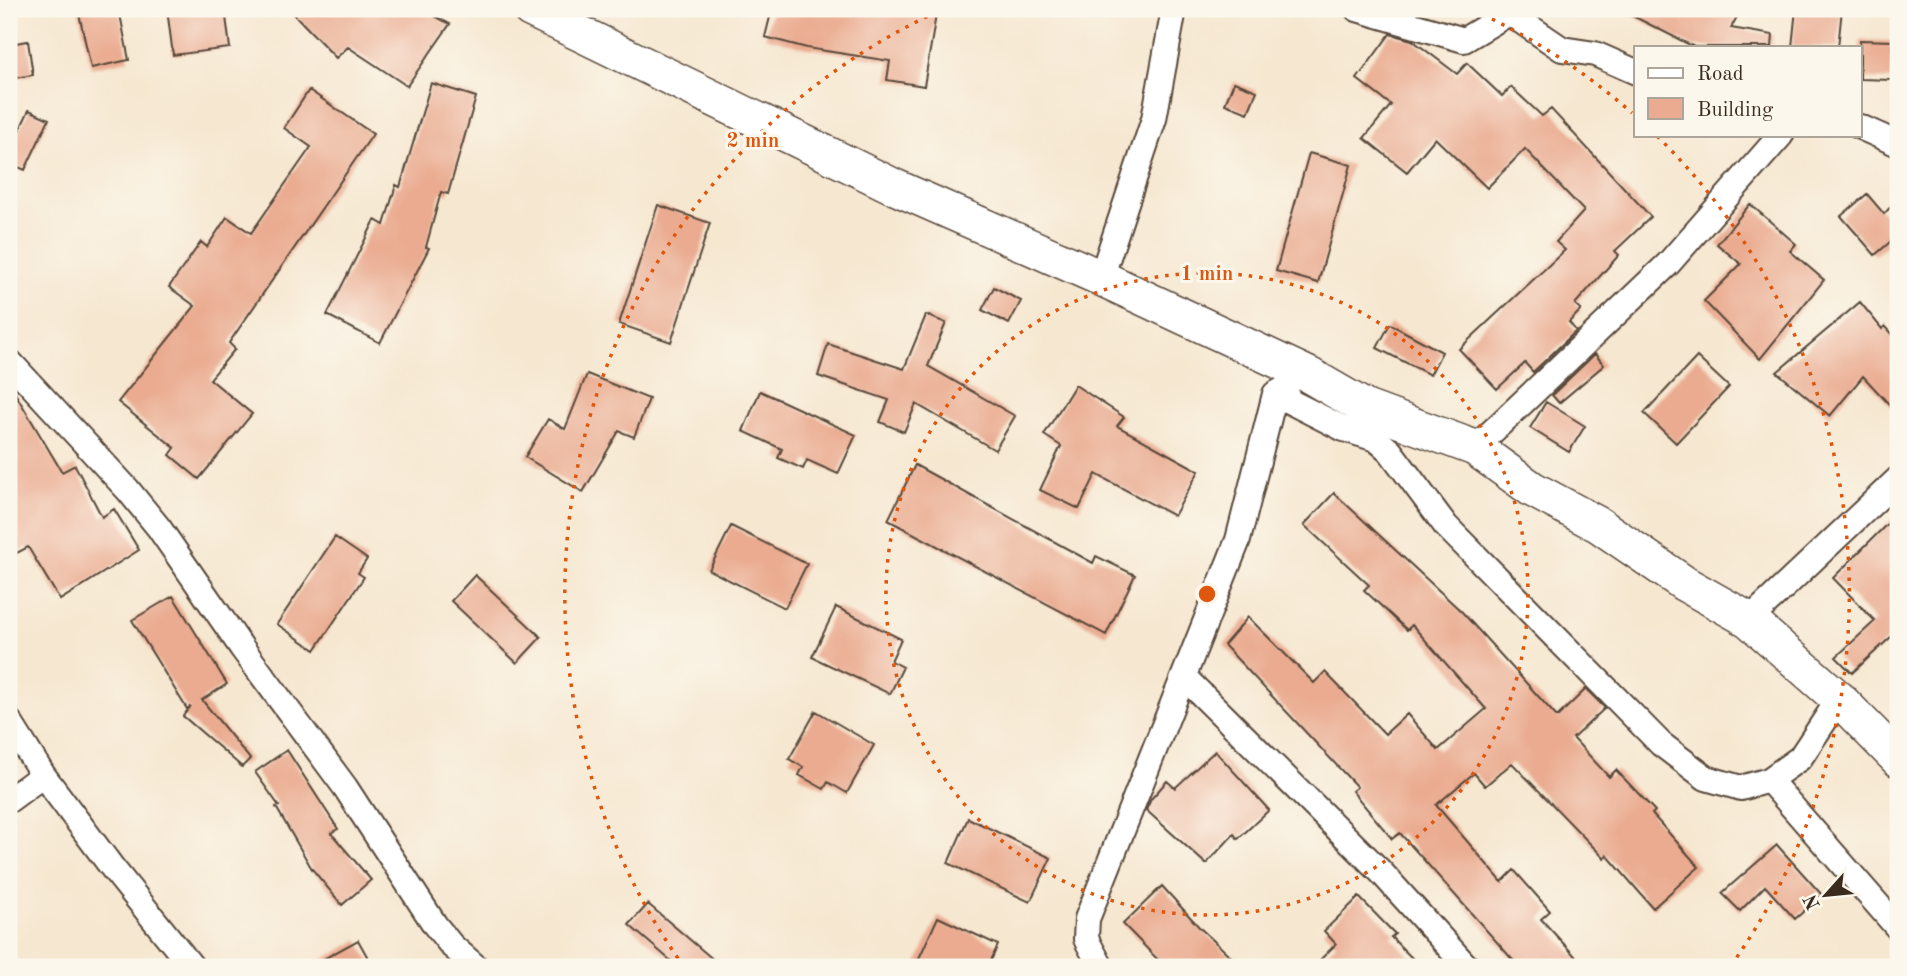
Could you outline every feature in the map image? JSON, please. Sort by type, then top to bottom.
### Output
[{"type":"street","points":[[530,9],[895,187],[1101,278],[1309,375],[1366,408],[1475,448],[1532,489],[1599,525],[1685,584],[1749,620],[1839,699],[1898,759]]},
{"type":"street","points":[[1101,278],[1154,119],[1174,9]]},
{"type":"street","points":[[1357,9],[1464,40],[1510,11],[1562,49],[1595,54],[1634,71]]},
{"type":"street","points":[[1862,128],[1898,144]]},
{"type":"street","points":[[1475,448],[1668,264],[1781,136]]},
{"type":"street","points":[[9,361],[159,528],[345,787],[435,925],[452,946],[476,967]]},
{"type":"street","points":[[1101,967],[1086,939],[1087,919],[1238,540],[1275,394],[1309,375]]},
{"type":"street","points":[[1275,394],[1344,429],[1376,439],[1390,451],[1446,526],[1661,744],[1706,778],[1741,788],[1769,780],[1800,758],[1839,699]]},
{"type":"street","points":[[1749,620],[1898,479]]},
{"type":"street","points":[[1184,677],[1381,872],[1467,967]]},
{"type":"street","points":[[9,722],[43,775],[192,967]]},
{"type":"street","points":[[9,800],[43,775]]},
{"type":"street","points":[[1769,780],[1898,928]]},
{"type":"building","points":[[78,9],[119,9],[129,60],[91,68]]},
{"type":"building","points":[[167,9],[225,9],[230,48],[173,55]]},
{"type":"building","points":[[289,9],[421,9],[450,24],[407,86],[348,47],[336,58]]},
{"type":"building","points":[[772,9],[877,9],[898,13],[899,9],[937,9],[924,86],[887,80],[890,61],[807,48],[765,37]]},
{"type":"building","points":[[1619,9],[1741,9],[1731,28],[1773,35],[1772,46],[1692,46]]},
{"type":"building","points":[[1796,9],[1842,9],[1838,46],[1792,46]]},
{"type":"building","points":[[1390,34],[1412,40],[1457,74],[1467,63],[1502,96],[1511,87],[1542,116],[1551,109],[1651,217],[1615,251],[1619,255],[1575,304],[1581,310],[1569,322],[1576,331],[1533,372],[1525,363],[1497,389],[1459,349],[1565,250],[1556,242],[1584,211],[1525,149],[1487,188],[1435,138],[1407,172],[1364,138],[1391,105],[1357,79]]},
{"type":"building","points":[[1860,40],[1893,41],[1892,80],[1862,79]]},
{"type":"building","points":[[28,41],[33,75],[9,79],[9,44]]},
{"type":"building","points":[[1234,82],[1257,91],[1248,113],[1225,104]]},
{"type":"building","points":[[431,83],[476,97],[448,194],[441,192],[426,247],[429,248],[380,343],[327,315],[375,220],[384,225],[396,185],[400,187]]},
{"type":"building","points":[[309,90],[373,134],[229,343],[235,349],[210,379],[252,414],[199,479],[170,455],[175,448],[118,402],[195,306],[169,287],[201,242],[207,247],[227,217],[251,233],[311,147],[284,128]]},
{"type":"building","points":[[29,110],[49,119],[25,170],[9,163],[9,152]]},
{"type":"building","points":[[1309,153],[1351,165],[1318,283],[1276,271]]},
{"type":"building","points":[[1867,194],[1884,214],[1898,199],[1898,235],[1875,255],[1841,216]]},
{"type":"building","points":[[1750,204],[1796,244],[1790,251],[1824,280],[1760,359],[1704,301],[1741,264],[1717,244]]},
{"type":"building","points":[[658,205],[710,223],[671,342],[619,324]]},
{"type":"building","points":[[994,287],[1021,301],[1009,324],[982,310]]},
{"type":"building","points":[[1860,302],[1882,329],[1885,326],[1898,340],[1898,414],[1863,376],[1830,416],[1777,372]]},
{"type":"building","points":[[926,315],[946,323],[928,366],[1015,416],[995,450],[916,404],[904,432],[880,422],[889,400],[818,376],[828,344],[904,369]]},
{"type":"building","points":[[1390,324],[1442,352],[1430,375],[1377,348]]},
{"type":"building","points":[[1595,354],[1604,365],[1559,403],[1552,395]]},
{"type":"building","points":[[1697,357],[1729,387],[1676,443],[1644,413]]},
{"type":"building","points":[[587,374],[649,399],[634,437],[619,431],[583,492],[525,457],[548,419],[565,429]]},
{"type":"building","points":[[9,383],[62,472],[75,465],[102,517],[114,509],[139,550],[60,600],[28,547],[9,557]]},
{"type":"building","points":[[1075,385],[1124,417],[1117,426],[1199,471],[1174,516],[1096,474],[1079,509],[1040,490],[1061,446],[1044,435]]},
{"type":"building","points":[[760,391],[856,435],[838,474],[807,460],[803,469],[778,458],[782,449],[743,431]]},
{"type":"building","points":[[1546,402],[1585,426],[1569,452],[1530,428]]},
{"type":"building","points":[[915,465],[1093,563],[1096,556],[1135,575],[1106,635],[888,520]]},
{"type":"building","points":[[1334,493],[1462,612],[1557,717],[1586,689],[1605,708],[1573,738],[1609,777],[1616,770],[1655,811],[1652,814],[1699,867],[1653,908],[1607,855],[1604,858],[1512,763],[1485,786],[1474,773],[1436,805],[1502,882],[1514,870],[1550,911],[1541,919],[1585,967],[1519,967],[1400,833],[1392,839],[1352,791],[1357,787],[1224,645],[1248,617],[1314,683],[1325,672],[1385,734],[1407,714],[1438,750],[1486,709],[1412,625],[1407,630],[1364,590],[1369,585],[1304,525]]},
{"type":"building","points":[[1898,513],[1898,644],[1891,637],[1852,673],[1836,657],[1875,621],[1833,578]]},
{"type":"building","points":[[731,526],[807,564],[785,608],[709,570]]},
{"type":"building","points":[[335,537],[367,559],[358,573],[364,577],[315,650],[277,624]]},
{"type":"building","points":[[475,575],[541,637],[517,663],[451,601]]},
{"type":"building","points":[[173,596],[227,684],[202,700],[250,759],[242,767],[183,716],[191,706],[187,709],[132,620]]},
{"type":"building","points":[[836,607],[901,639],[891,661],[903,667],[890,694],[812,657]]},
{"type":"building","points":[[816,711],[874,745],[847,793],[828,782],[824,789],[799,775],[803,767],[789,759]]},
{"type":"building","points":[[287,750],[338,829],[331,833],[371,880],[342,905],[312,869],[276,807],[279,806],[255,772]]},
{"type":"building","points":[[1215,751],[1269,810],[1238,839],[1234,834],[1206,864],[1146,810],[1151,799],[1167,781],[1175,788]]},
{"type":"building","points":[[968,818],[1051,858],[1030,902],[948,863]]},
{"type":"building","points":[[1777,845],[1822,895],[1795,919],[1765,886],[1740,911],[1722,893]]},
{"type":"building","points":[[1162,886],[1200,928],[1242,967],[1165,967],[1123,924]]},
{"type":"building","points":[[1359,897],[1395,934],[1391,937],[1421,967],[1313,967],[1336,944],[1324,931]]},
{"type":"building","points":[[648,904],[722,967],[678,967],[629,925]]},
{"type":"building","points":[[938,917],[998,945],[988,967],[915,967]]},
{"type":"building","points":[[358,940],[373,967],[309,967]]}]
